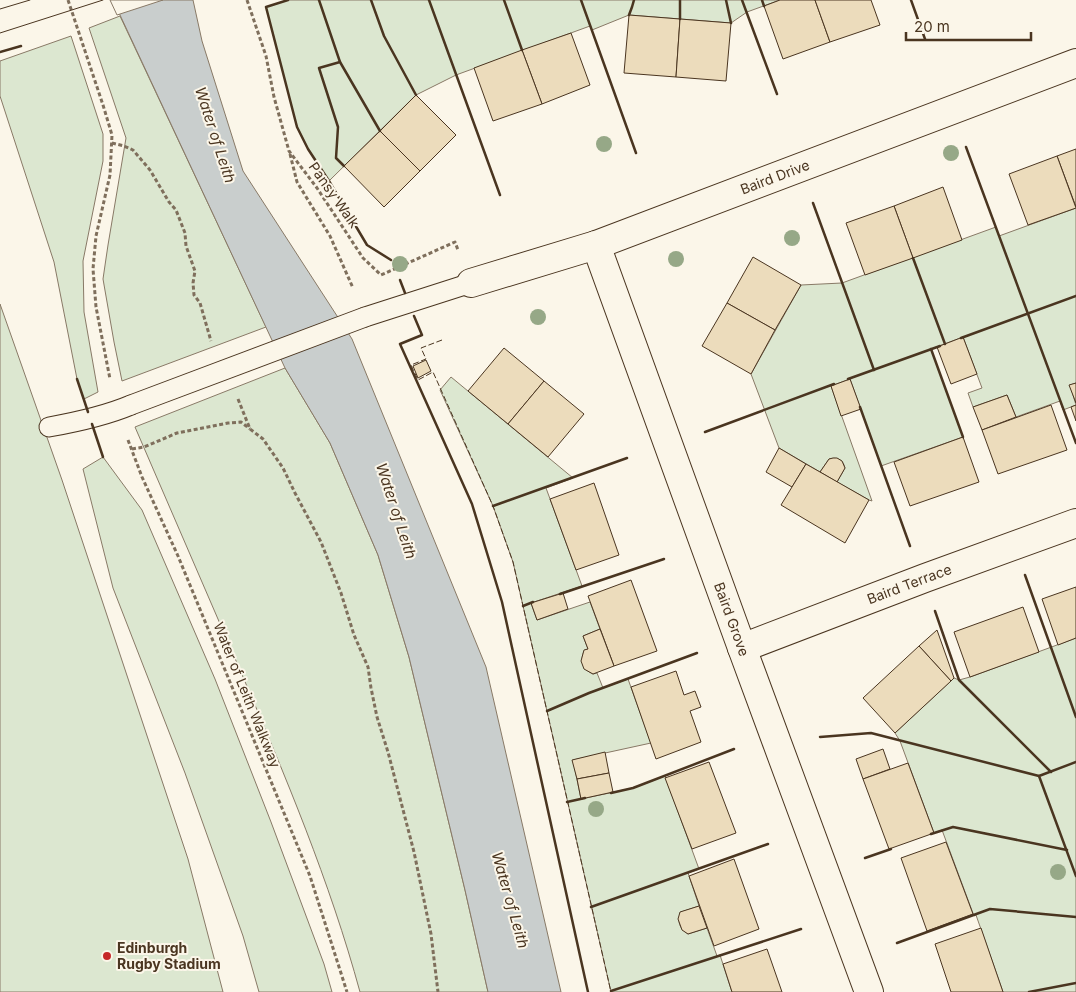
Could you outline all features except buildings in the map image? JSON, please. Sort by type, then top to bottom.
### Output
[{"type":"street","name":"Baird Drive","points":[[471,283],[596,245],[1076,62]]},
{"type":"street","name":"Baird Grove","points":[[596,245],[869,992]]},
{"type":"street","name":"Baird Terrace","points":[[742,648],[1076,523]]},
{"type":"lane","points":[[49,427],[90,419],[124,408],[364,317],[471,283]]},
{"type":"path","name":"Water of Leith Walkway","points":[[68,0],[104,105],[112,135],[110,175],[96,236],[93,269],[96,307],[124,408],[132,449],[142,478],[178,556],[310,876],[346,992]]},
{"type":"path","name":"Pansy Walk","points":[[247,0],[266,56],[274,97],[289,151],[317,188],[363,258],[381,275],[455,242],[471,283]]},
{"type":"path","points":[[112,143],[134,150],[150,170],[169,202],[176,210],[185,233],[186,246],[195,271],[194,294],[200,303],[214,347]]},
{"type":"path","points":[[289,151],[297,182],[330,236],[362,308],[364,317]]},
{"type":"path","points":[[237,396],[250,429]]},
{"type":"path","points":[[132,449],[144,447],[177,433],[241,422],[263,439],[283,468],[321,542],[341,593],[354,635],[368,667],[377,717],[414,852],[431,934],[438,992]]},
{"type":"green space","points":[[288,0],[780,0],[747,12],[731,23],[629,15],[592,30],[590,26],[456,75],[416,95],[329,181],[308,149],[297,127],[266,7]]},
{"type":"green space","points":[[120,16],[266,327],[122,381],[103,279],[126,138],[89,28]]},
{"type":"green space","points":[[71,36],[103,134],[103,161],[83,261],[84,312],[98,392],[84,399],[77,379],[54,262],[0,96],[0,61]]},
{"type":"green space","points":[[1076,208],[1076,383],[1070,385],[1076,405],[1063,410],[1060,401],[1016,417],[1007,395],[973,407],[968,393],[982,388],[963,337],[931,349],[963,437],[881,466],[850,379],[831,386],[872,501],[837,482],[845,468],[839,459],[829,459],[820,472],[779,448],[751,374],[801,285],[842,283],[996,227],[999,236]]},
{"type":"green space","points":[[0,304],[62,480],[188,859],[223,992],[0,992]]},
{"type":"green space","points":[[285,368],[330,443],[378,555],[409,657],[488,992],[360,992],[321,869],[290,789],[135,427]]},
{"type":"green space","points":[[451,377],[573,478],[546,488],[582,586],[531,603],[537,620],[590,602],[600,629],[583,636],[588,649],[584,651],[582,658],[584,667],[593,674],[597,673],[603,688],[628,679],[651,743],[573,760],[581,799],[633,788],[665,776],[699,869],[688,873],[699,906],[681,912],[680,924],[688,934],[707,928],[717,956],[720,955],[732,992],[611,992],[513,562],[493,506],[440,390]]},
{"type":"green space","points":[[103,457],[142,510],[215,679],[271,822],[324,964],[332,992],[259,992],[243,936],[185,773],[113,588],[83,469]]},
{"type":"green space","points":[[1076,638],[1076,992],[1003,992],[976,915],[974,916],[942,830],[934,833],[900,741],[895,733],[954,678],[959,680],[970,677]]},
{"type":"water","name":"Water of Leith","points":[[113,0],[193,0],[202,41],[243,171],[352,339],[486,667],[561,992],[488,992],[409,657],[378,555],[330,443],[285,368]]},
{"type":"pier","points":[[110,0],[163,0],[117,15]]},
{"type":"tram line","points":[[0,9],[30,0]]},
{"type":"tram line","points":[[0,33],[103,0]]},
{"type":"fence","points":[[442,340],[421,348],[426,359],[411,365],[418,380],[433,372],[493,506],[513,562],[611,992]]},
{"type":"wall","points":[[288,0],[266,7],[297,127],[308,149],[367,245],[391,260]]},
{"type":"wall","points":[[319,0],[340,62],[380,131]]},
{"type":"wall","points":[[371,0],[384,36],[416,95]]},
{"type":"wall","points":[[429,0],[500,195]]},
{"type":"wall","points":[[504,0],[522,50]]},
{"type":"wall","points":[[581,0],[636,153]]},
{"type":"wall","points":[[629,15],[634,0]]},
{"type":"wall","points":[[680,0],[680,19]]},
{"type":"wall","points":[[726,0],[731,23]]},
{"type":"wall","points":[[742,0],[777,94]]},
{"type":"wall","points":[[762,0],[764,6]]},
{"type":"wall","points":[[911,0],[925,39]]},
{"type":"wall","points":[[0,52],[21,46]]},
{"type":"wall","points":[[340,62],[319,68],[338,127],[336,158],[344,166]]},
{"type":"wall","points":[[966,147],[1076,443]]},
{"type":"wall","points":[[813,203],[874,370]]},
{"type":"wall","points":[[913,258],[945,344]]},
{"type":"wall","points":[[400,280],[405,293]]},
{"type":"wall","points":[[961,338],[1076,296]]},
{"type":"wall","points":[[414,316],[422,335],[400,344],[472,504],[502,602],[588,992]]},
{"type":"wall","points":[[848,379],[940,346]]},
{"type":"wall","points":[[931,349],[963,437]]},
{"type":"wall","points":[[77,379],[88,412]]},
{"type":"wall","points":[[705,432],[834,384]]},
{"type":"wall","points":[[860,407],[910,546]]},
{"type":"wall","points":[[92,424],[103,457]]},
{"type":"wall","points":[[493,506],[627,458]]},
{"type":"wall","points":[[560,594],[664,559]]},
{"type":"wall","points":[[1025,575],[1076,717]]},
{"type":"wall","points":[[523,606],[533,602]]},
{"type":"wall","points":[[935,611],[959,680],[1051,772]]},
{"type":"wall","points":[[547,711],[589,693],[697,653]]},
{"type":"wall","points":[[820,737],[871,733],[1039,776]]},
{"type":"wall","points":[[611,793],[633,788],[734,749]]},
{"type":"wall","points":[[1076,762],[1039,776],[1076,876]]},
{"type":"wall","points":[[567,802],[585,798]]},
{"type":"wall","points":[[931,834],[953,827],[1067,850]]},
{"type":"wall","points":[[591,907],[768,844]]},
{"type":"wall","points":[[865,858],[891,849]]},
{"type":"wall","points":[[897,943],[990,909],[1076,917]]},
{"type":"wall","points":[[611,991],[801,929]]},
{"type":"wall","points":[[1029,992],[1076,983]]},
{"type":"place","name":"Edinburgh Rugby Stadium","points":[[107,956]]}]
